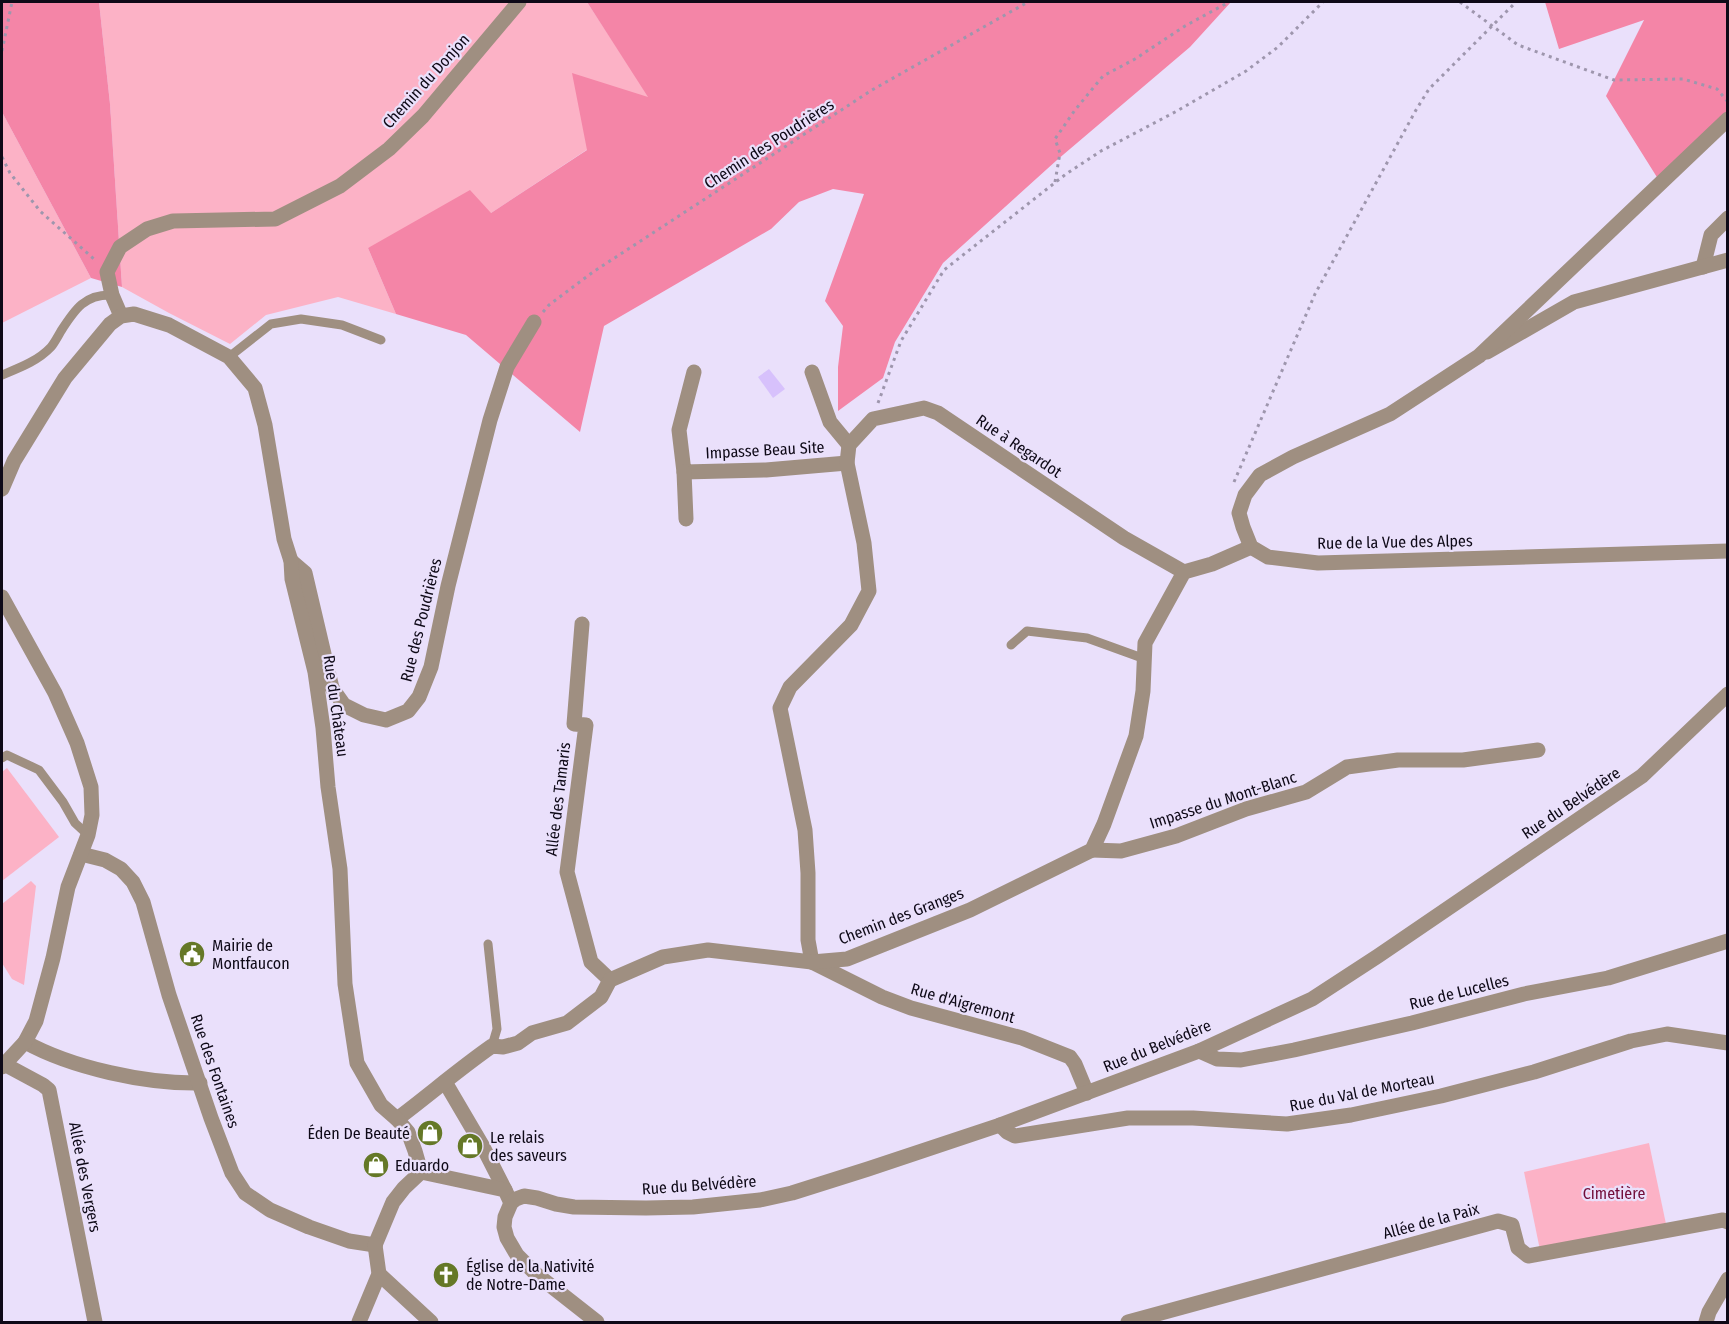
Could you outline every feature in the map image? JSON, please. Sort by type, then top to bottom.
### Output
[{"type":"street","name":"Chemin du Donjon","points":[[107,272],[120,247],[147,229],[173,221],[275,219],[340,186],[388,149],[423,116],[519,2]]},
{"type":"street","points":[[1479,356],[1728,119]]},
{"type":"street","points":[[1703,267],[1711,235],[1728,218]]},
{"type":"street","points":[[1092,850],[1104,824],[1136,736],[1143,691],[1145,643],[1184,572],[1212,564],[1251,547],[1239,513],[1245,495],[1260,475],[1293,457],[1390,414],[1479,356],[1574,302],[1728,260]]},
{"type":"street","points":[[2,489],[14,461],[65,378],[110,324],[121,316],[112,295],[107,272]]},
{"type":"street","name":"Rue du Château","points":[[121,316],[134,314],[169,325],[229,357],[255,388],[265,425],[284,539],[291,561],[292,579],[315,672],[340,869],[345,984],[357,1063],[381,1105],[408,1132],[421,1172]]},
{"type":"street","name":"Rue des Poudrières","points":[[291,561],[305,573],[332,688],[344,705],[364,715],[386,720],[408,711],[419,698],[431,668],[448,586],[489,420],[507,367],[534,322]]},
{"type":"street","name":"Impasse Beau Site","points":[[686,519],[679,430],[694,372]]},
{"type":"street","points":[[812,372],[830,422],[849,445]]},
{"type":"street","name":"Rue à Regardot","points":[[873,419],[924,408],[939,413],[1124,538],[1184,572]]},
{"type":"street","points":[[812,962],[808,940],[808,873],[805,830],[780,708],[790,687],[851,625],[869,591],[864,543],[847,463],[849,445],[873,419]]},
{"type":"street","name":"Impasse Beau Site","points":[[684,472],[766,470],[847,463]]},
{"type":"street","name":"Rue de la Vue des Alpes","points":[[1251,547],[1268,557],[1318,563],[1728,551]]},
{"type":"street","points":[[2,597],[55,693],[77,743],[91,788],[92,815],[88,835],[68,887],[36,1022],[25,1042],[3,1066]]},
{"type":"street","name":"Allée des Tamaris","points":[[582,624],[574,724],[586,725],[567,872],[591,962],[610,980]]},
{"type":"street","name":"Rue du Belvédère","points":[[421,1172],[516,1199],[524,1196],[574,1207],[693,1207],[760,1200],[822,1184],[1000,1125],[1199,1051],[1312,999],[1642,776],[1728,694]]},
{"type":"street","name":"Impasse du Mont-Blanc","points":[[1092,850],[1121,851],[1176,836],[1245,809],[1306,792],[1347,767],[1398,760],[1463,760],[1538,750]]},
{"type":"street","name":"Chemin des Granges","points":[[397,1119],[460,1068],[492,1046],[503,1047],[518,1043],[532,1033],[567,1023],[601,997],[610,980],[663,957],[708,950],[812,962],[847,959],[970,910],[1092,850]]},
{"type":"street","name":"Rue des Fontaines","points":[[81,854],[105,860],[121,869],[133,882],[143,902],[169,995],[232,1173],[245,1193],[270,1210],[309,1227],[349,1240],[375,1245]]},
{"type":"street","name":"Rue de Lucelles","points":[[1199,1051],[1217,1059],[1241,1060],[1294,1050],[1524,994],[1608,978],[1728,941]]},
{"type":"street","name":"Rue d'Aigremont","points":[[812,962],[882,997],[911,1008],[1022,1038],[1070,1057],[1076,1064],[1087,1093]]},
{"type":"street","name":"Rue du Val de Morteau","points":[[1000,1125],[1015,1136],[1128,1118],[1193,1118],[1287,1125],[1351,1115],[1441,1096],[1534,1072],[1631,1041],[1667,1034],[1728,1043]]},
{"type":"street","points":[[25,1042],[41,1051],[98,1070],[145,1078],[200,1083]]},
{"type":"street","name":"Allée des Vergers","points":[[3,1066],[44,1085],[49,1090],[95,1323]]},
{"type":"street","points":[[445,1082],[482,1145],[508,1197],[504,1227],[507,1238],[518,1256],[536,1274],[597,1323]]},
{"type":"street","points":[[359,1323],[379,1274],[375,1245],[393,1202],[421,1172]]},
{"type":"street","name":"Allée de la Paix","points":[[1128,1323],[1498,1221],[1512,1225],[1518,1248],[1528,1257],[1723,1220],[1728,1222]]},
{"type":"street","points":[[379,1274],[431,1323]]},
{"type":"street","points":[[1706,1323],[1708,1312],[1728,1280]]},
{"type":"lane","points":[[2,375],[29,363],[51,346],[72,314],[88,299],[99,294],[112,295]]},
{"type":"lane","points":[[229,357],[271,324],[301,319],[342,325],[381,340]]},
{"type":"lane","points":[[1011,645],[1027,631],[1087,638],[1145,659]]},
{"type":"lane","points":[[2,758],[7,755],[39,770],[63,802],[75,823],[88,835]]},
{"type":"lane","points":[[488,944],[497,1029],[492,1046]]},
{"type":"path","points":[[2,51],[12,2]]},
{"type":"path","name":"Chemin des Poudrières","points":[[534,322],[549,305],[594,272],[872,90],[1028,2]]},
{"type":"path","points":[[1054,183],[1060,153],[1055,139],[1103,76],[1229,2]]},
{"type":"path","points":[[873,419],[901,342],[944,270],[1054,183],[1101,151],[1177,111],[1246,70],[1278,47],[1323,2]]},
{"type":"path","points":[[1460,2],[1518,45],[1614,80],[1683,79],[1717,89],[1728,102]]},
{"type":"path","points":[[1245,495],[1234,495],[1231,490],[1315,294],[1416,110],[1430,89],[1516,2]]},
{"type":"path","points":[[2,157],[10,173],[40,211],[107,272]]},
{"type":"green space","points":[[99,2],[587,2],[649,97],[588,149],[491,213],[368,248],[396,314],[338,297],[266,315],[230,344],[122,287],[110,104]]},
{"type":"green space","points":[[2,112],[91,278],[2,323]]},
{"type":"green space","points":[[7,768],[59,837],[2,881],[2,772]]},
{"type":"green space","points":[[31,881],[36,886],[24,985],[12,979],[2,963],[2,904]]},
{"type":"green space","name":"Cimetière","points":[[1649,1143],[1666,1224],[1540,1250],[1524,1172]]},
{"type":"shaded area","points":[[2,2],[99,2],[110,104],[122,287],[91,278],[2,112]]},
{"type":"shaded area","points":[[587,2],[1231,2],[1190,47],[1057,160],[943,263],[895,342],[883,378],[838,411],[838,367],[843,326],[825,301],[864,194],[833,189],[799,202],[771,229],[604,326],[580,432],[466,335],[396,314],[368,248],[470,190],[491,213],[587,150],[572,73],[648,97]]},
{"type":"shaded area","points":[[1545,2],[1727,2],[1727,119],[1660,182],[1606,96],[1644,20],[1559,49]]},
{"type":"shaded area","points":[[769,369],[785,389],[773,398],[758,377]]},
{"type":"place","name":"Mairie de Montfaucon","points":[[192,954]]},
{"type":"place","name":"Éden De Beauté","points":[[430,1133]]},
{"type":"place","name":"Le relais des saveurs","points":[[470,1146]]},
{"type":"place","name":"Eduardo","points":[[376,1165]]},
{"type":"place","name":"Église de la Nativité de Notre-Dame","points":[[446,1275]]}]
